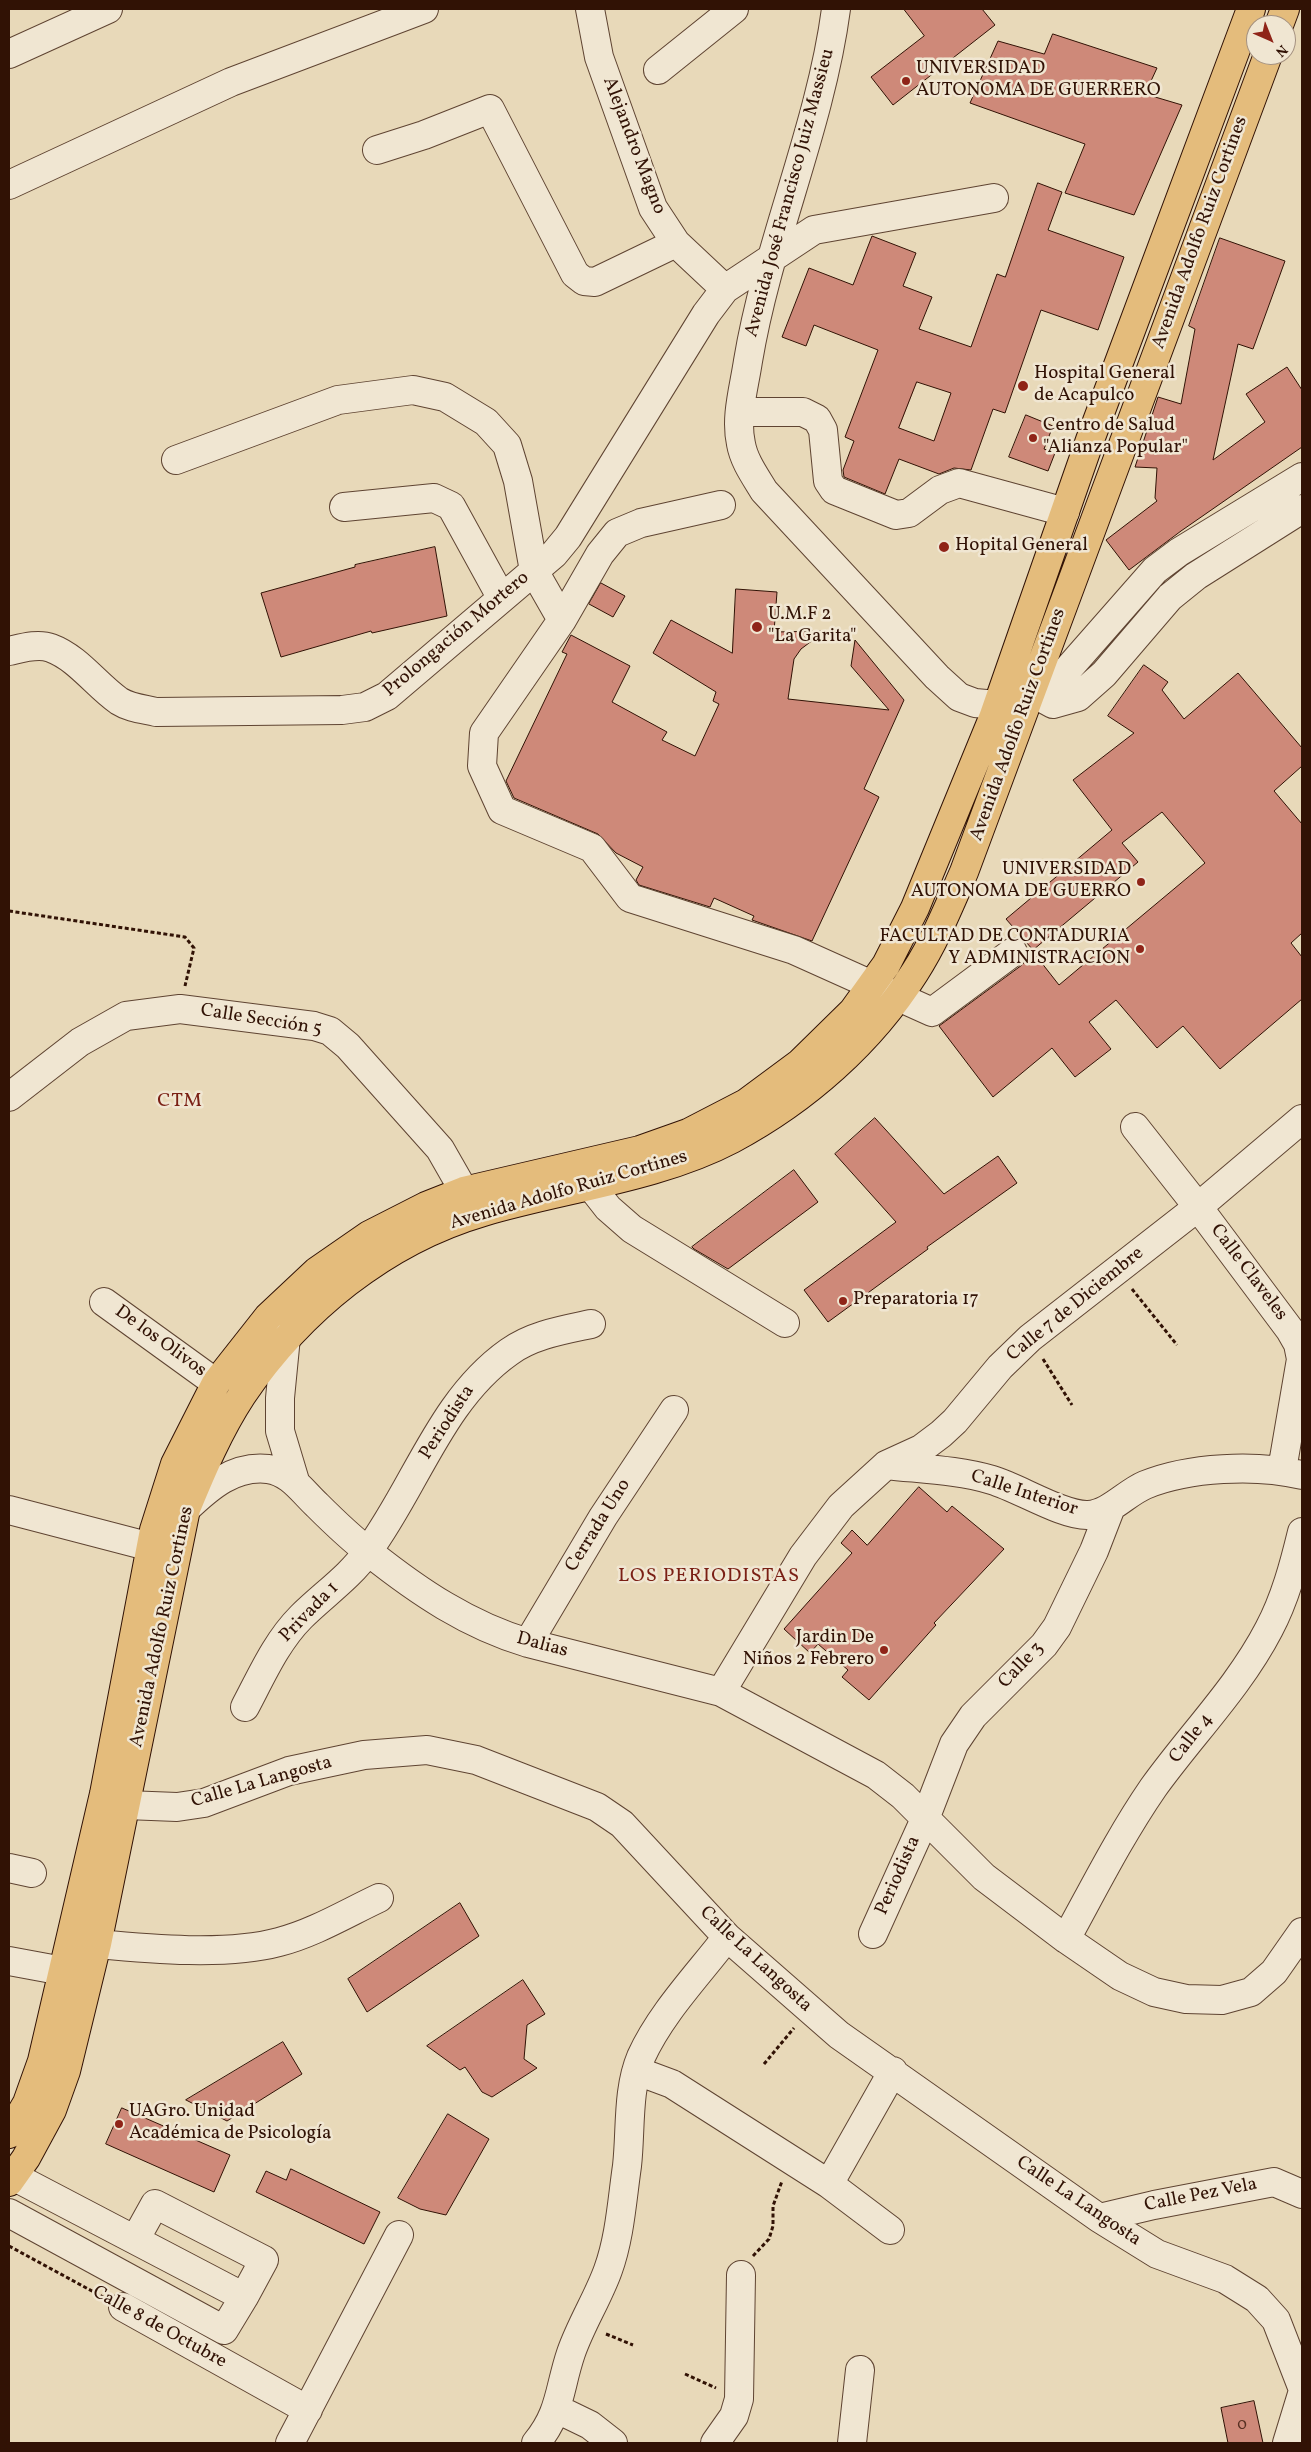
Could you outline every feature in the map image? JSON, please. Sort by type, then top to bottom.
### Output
[{"type":"main road","name":"Avenida Adolfo Ruiz Cortines","points":[[11,2179],[26,2158],[52,2110],[66,2072],[97,1944],[126,1805],[163,1550],[154,1530],[175,1464],[216,1383],[268,1317],[317,1271],[369,1235],[426,1206],[464,1192],[640,1150],[688,1133],[746,1103],[800,1063],[853,1010],[886,965],[915,908],[997,705],[1065,512],[1251,9]]},
{"type":"main road","name":"Avenida Adolfo Ruiz Cortines","points":[[9,2134],[27,2103],[42,2061],[163,1550],[186,1509],[209,1453],[242,1396],[286,1337],[330,1295],[379,1260],[424,1234],[481,1212],[676,1163],[731,1139],[781,1109],[842,1061],[882,1018],[915,973],[938,933],[964,872],[1264,65]]},
{"type":"street","points":[[9,54],[108,9]]},
{"type":"street","points":[[9,185],[231,82],[424,9]]},
{"type":"street","name":"Alejandro Magno","points":[[590,9],[599,57],[653,208],[676,243],[725,289]]},
{"type":"street","points":[[658,70],[734,9]]},
{"type":"street","name":"Avenida José Francisco Juiz Massieu","points":[[836,9],[831,46],[818,100],[769,261],[751,344],[740,412],[741,444],[749,467],[764,491],[931,670],[959,697],[975,703],[997,705],[1031,692],[1061,677],[1155,570],[1179,552],[1302,476]]},
{"type":"street","points":[[377,150],[424,136],[490,109],[575,274],[584,281],[594,282],[676,243]]},
{"type":"street","name":"Prolongación Mortero","points":[[9,651],[30,646],[50,648],[67,657],[120,701],[135,708],[156,712],[342,710],[365,707],[387,696],[501,597],[554,554],[568,537],[706,314],[725,289],[814,230],[994,198]]},
{"type":"street","points":[[176,460],[338,400],[413,390],[445,397],[486,422],[507,445],[518,481],[534,571],[562,620]]},
{"type":"street","points":[[740,412],[803,412],[817,418],[823,430],[828,481],[834,490],[896,515],[910,513],[940,490],[959,483],[1065,512]]},
{"type":"street","points":[[344,507],[434,498],[451,506],[501,597]]},
{"type":"street","points":[[721,505],[641,523],[617,533],[600,554],[562,620],[484,733],[482,766],[502,810],[592,848],[630,898],[794,950],[932,1012],[1014,952]]},
{"type":"street","points":[[1031,692],[1054,704],[1078,697],[1104,674],[1170,597],[1196,576],[1302,510]]},
{"type":"street","name":"Calle Sección 5","points":[[9,1097],[80,1042],[126,1016],[180,1009],[314,1026],[330,1031],[348,1046],[440,1149],[464,1192]]},
{"type":"street","name":"Calle 7 de Diciembre","points":[[722,1692],[803,1556],[841,1506],[886,1465],[921,1449],[942,1434],[955,1422],[1000,1368],[1030,1338],[1198,1207],[1302,1119]]},
{"type":"street","name":"Calle Claveles","points":[[1135,1127],[1198,1207],[1290,1330],[1298,1344],[1302,1359],[1292,1472]]},
{"type":"street","points":[[590,1184],[608,1208],[632,1229],[785,1323]]},
{"type":"street","name":"De los Olivos","points":[[104,1302],[216,1383]]},
{"type":"street","name":"Periodista","points":[[368,1552],[456,1405],[477,1379],[510,1351],[544,1335],[591,1324]]},
{"type":"street","points":[[286,1337],[280,1398],[280,1431],[295,1481]]},
{"type":"street","name":"Cerrada Uno","points":[[528,1643],[604,1517],[674,1410]]},
{"type":"street","name":"Calle Interior","points":[[886,1465],[991,1480],[1069,1512],[1089,1515],[1111,1506],[1144,1486],[1187,1473],[1258,1468],[1292,1472]]},
{"type":"street","name":"Dalias","points":[[186,1509],[204,1492],[225,1477],[246,1469],[270,1470],[295,1481],[316,1505],[368,1552],[421,1592],[457,1614],[503,1636],[722,1692],[876,1775],[925,1819],[984,1878],[1066,1939],[1120,1976],[1154,1992],[1186,1999],[1222,2000],[1251,1992],[1274,1972],[1302,1932]]},
{"type":"street","name":"Calle 3","points":[[925,1819],[954,1744],[973,1716],[1044,1646],[1057,1627],[1094,1551],[1111,1506]]},
{"type":"street","points":[[9,1510],[163,1550]]},
{"type":"street","name":"Calle 4","points":[[1066,1939],[1128,1826],[1154,1787],[1244,1670],[1270,1628],[1293,1571],[1302,1532]]},
{"type":"street","name":"Privada 1","points":[[245,1707],[277,1648],[299,1618],[345,1577],[368,1552]]},
{"type":"street","name":"Calle La Langosta","points":[[126,1805],[177,1807],[204,1803],[289,1771],[364,1755],[428,1750],[476,1760],[597,1807],[622,1824],[728,1938],[808,2010],[839,2035],[893,2071],[985,2140],[1099,2218],[1157,2254],[1226,2278],[1257,2298],[1276,2320],[1302,2386]]},
{"type":"street","name":"Periodista","points":[[873,1934],[925,1819]]},
{"type":"street","points":[[97,1944],[236,1950],[280,1942],[326,1924],[380,1898]]},
{"type":"street","points":[[536,2443],[549,2427],[557,2409],[571,2354],[608,2270],[616,2242],[630,2144],[637,2071],[642,2057],[665,2017],[728,1938]]},
{"type":"street","points":[[9,1961],[63,1971]]},
{"type":"street","points":[[637,2071],[672,2084],[829,2184],[890,2230]]},
{"type":"street","points":[[829,2184],[893,2071]]},
{"type":"street","points":[[11,2179],[135,2240],[244,2297]]},
{"type":"street","name":"Calle Pez Vela","points":[[1099,2218],[1154,2205],[1274,2182],[1302,2194]]},
{"type":"street","points":[[9,2213],[224,2330],[264,2260],[155,2204],[135,2240]]},
{"type":"street","points":[[290,2443],[399,2235]]},
{"type":"street","points":[[715,2443],[734,2416],[739,2399],[741,2275]]},
{"type":"street","name":"Calle 8 de Octubre","points":[[122,2307],[308,2410]]},
{"type":"street","points":[[852,2443],[860,2370]]},
{"type":"street","points":[[1287,2443],[1302,2394]]},
{"type":"street","points":[[557,2409],[590,2425],[613,2443]]},
{"type":"path","points":[[9,912],[185,938],[194,948],[180,1009]]},
{"type":"path","points":[[1118,1270],[1177,1345]]},
{"type":"path","points":[[1030,1338],[1072,1405]]},
{"type":"path","points":[[764,2064],[808,2010]]},
{"type":"path","points":[[741,2275],[746,2264],[768,2239],[773,2226],[773,2206],[776,2195],[791,2160]]},
{"type":"path","name":"Calle 8 de Octubre","points":[[9,2246],[122,2307]]},
{"type":"path","points":[[583,2324],[633,2345]]},
{"type":"path","points":[[685,2374],[739,2399]]},
{"type":"building","points":[[904,9],[982,9],[995,25],[893,105],[871,77],[924,36]]},
{"type":"building","points":[[1053,34],[1157,68],[1145,94],[1182,105],[1134,215],[1065,193],[1085,144],[970,103],[998,41],[1044,54]]},
{"type":"building","points":[[1038,183],[1062,192],[1048,230],[1124,257],[1098,330],[1041,310],[1005,413],[993,409],[971,470],[954,468],[939,474],[899,459],[885,494],[844,477],[843,470],[854,441],[845,437],[878,350],[814,325],[806,346],[782,337],[809,268],[853,285],[872,236],[916,253],[903,286],[932,297],[919,329],[971,347],[997,274],[1005,277]],"holes":[[[917,382],[951,393],[934,441],[899,428]]]},
{"type":"building","points":[[1220,238],[1285,261],[1253,349],[1238,344],[1213,460],[1265,422],[1246,394],[1287,367],[1302,390],[1302,447],[1181,531],[1129,570],[1106,540],[1157,501],[1155,498],[1157,468],[1135,467],[1158,397],[1181,404],[1195,329],[1189,326]]},
{"type":"building","name":"Centro de Salud \"Alianza Popular\"","points":[[1026,415],[1053,426],[1044,449],[1055,453],[1048,471],[1009,457]]},
{"type":"building","points":[[435,547],[447,616],[372,633],[371,631],[281,657],[261,593],[355,567],[355,565]]},
{"type":"building","points":[[601,583],[625,596],[613,617],[589,604]]},
{"type":"building","points":[[736,589],[777,592],[774,632],[825,631],[801,649],[794,659],[788,699],[889,710],[851,666],[855,640],[904,700],[864,789],[879,797],[812,941],[752,920],[754,916],[714,898],[710,907],[639,885],[636,880],[643,867],[616,853],[598,834],[514,798],[506,781],[567,654],[562,652],[571,635],[630,666],[612,702],[667,732],[662,740],[695,756],[719,704],[713,701],[716,692],[653,653],[671,620],[732,653]]},
{"type":"building","points":[[1144,665],[1168,682],[1162,690],[1184,719],[1238,673],[1302,748],[1302,766],[1274,791],[1302,824],[1302,933],[1291,943],[1302,957],[1302,999],[1220,1069],[1183,1026],[1157,1048],[1116,1000],[1089,1022],[1111,1049],[1075,1077],[1052,1048],[993,1097],[939,1026],[1022,965],[1027,959],[1030,948],[1059,985],[1205,863],[1162,812],[1122,843],[1138,862],[1033,950],[1006,919],[1112,830],[1073,780],[1134,733],[1108,716]]},
{"type":"building","points":[[875,1118],[944,1194],[998,1156],[1017,1183],[927,1247],[928,1249],[828,1322],[804,1290],[896,1222],[835,1154]]},
{"type":"building","points":[[794,1170],[818,1202],[728,1269],[692,1247]]},
{"type":"building","points":[[919,1487],[947,1512],[952,1506],[1004,1549],[934,1623],[936,1625],[869,1700],[842,1677],[848,1670],[818,1644],[810,1653],[784,1629],[852,1553],[841,1543],[852,1530],[867,1545]]},
{"type":"building","points":[[460,1903],[479,1936],[367,2012],[348,1979]]},
{"type":"building","points":[[523,1980],[545,2014],[527,2025],[524,2059],[537,2068],[492,2097],[482,2092],[465,2067],[460,2070],[427,2046]]},
{"type":"building","points":[[283,2042],[302,2074],[227,2121],[186,2100]]},
{"type":"building","points":[[122,2108],[230,2155],[214,2192],[106,2144]]},
{"type":"building","points":[[448,2114],[489,2139],[446,2215],[420,2209],[398,2198]]},
{"type":"building","points":[[291,2169],[380,2212],[364,2244],[256,2192],[266,2171],[286,2180]]},
{"type":"building","points":[[1254,2401],[1263,2443],[1228,2443],[1221,2408]]},
{"type":"place","name":"UNIVERSIDAD AUTONOMA DE GUERRERO","points":[[906,81]]},
{"type":"place","name":"Hospital General de Acapulco","points":[[1023,386]]},
{"type":"place","name":"Centro de Salud \"Alianza Popular\"","points":[[1033,438]]},
{"type":"place","name":"Hopital General","points":[[944,547]]},
{"type":"place","name":"U.M.F 2 \"La Garita\"","points":[[757,627]]},
{"type":"place","name":"UNIVERSIDAD AUTONOMA DE GUERRO","points":[[1141,882]]},
{"type":"place","name":"FACULTAD DE CONTADURIA Y ADMINISTRACION","points":[[1140,949]]},
{"type":"place","name":"Preparatoria 17","points":[[843,1301]]},
{"type":"place","name":"Jardin De Niños 2 Febrero","points":[[884,1650]]},
{"type":"place","name":"UAGro. Unidad Académica de Psicología","points":[[119,2124]]},
{"type":"district","name":"CTM","points":[[180,1102]]},
{"type":"district","name":"LOS PERIODISTAS","points":[[709,1577]]}]
